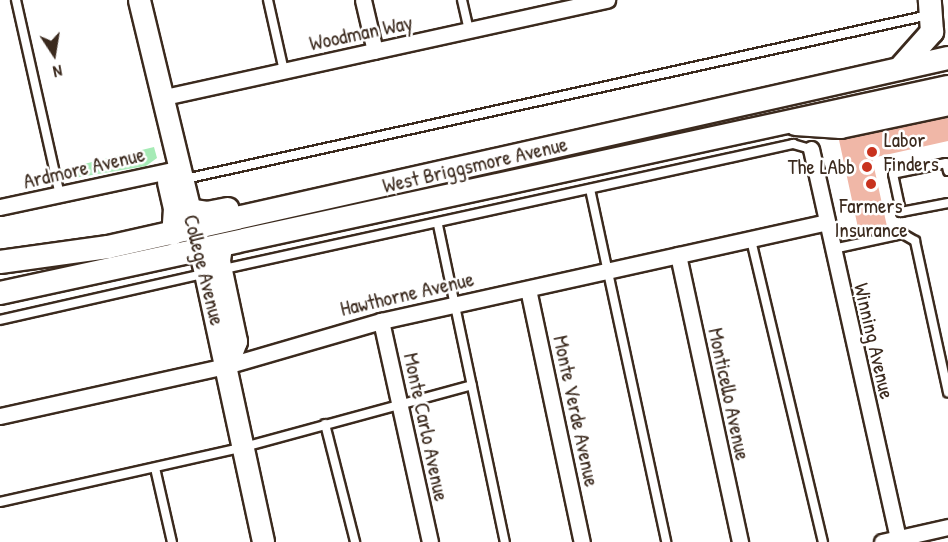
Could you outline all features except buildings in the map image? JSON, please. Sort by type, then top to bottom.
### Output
[{"type":"main road","points":[[899,69],[932,32],[931,7]]},
{"type":"main road","name":"West Briggsmore Avenue","points":[[0,262],[58,256],[172,234],[191,219],[392,184],[948,58]]},
{"type":"main road","name":"West Briggsmore Avenue","points":[[0,293],[948,87]]},
{"type":"street","points":[[139,0],[160,98],[153,114],[175,174],[172,234]]},
{"type":"street","points":[[363,0],[375,51]]},
{"type":"street","name":"Woodman Way","points":[[160,98],[469,30],[559,5],[606,0]]},
{"type":"street","points":[[785,123],[840,127],[948,104]]},
{"type":"street","name":"Winning Avenue","points":[[811,149],[831,249],[899,540]]},
{"type":"street","name":"Ardmore Avenue","points":[[0,207],[175,174]]},
{"type":"street","name":"College Avenue","points":[[175,174],[191,219],[210,248],[226,366],[263,542]]},
{"type":"street","name":"Hawthorne Avenue","points":[[0,416],[226,366],[381,321],[826,222]]},
{"type":"street","name":"Monticello Avenue","points":[[678,255],[740,542]]},
{"type":"street","points":[[213,272],[236,341],[242,352],[253,357]]},
{"type":"street","name":"Monte Verde Avenue","points":[[528,289],[582,542]]},
{"type":"street","name":"Monte Carlo Avenue","points":[[381,321],[430,542]]},
{"type":"street","points":[[226,366],[236,341]]},
{"type":"street","points":[[882,542],[899,540],[948,527]]},
{"type":"lane","points":[[16,0],[60,195]]},
{"type":"lane","points":[[268,0],[284,71]]},
{"type":"lane","points":[[462,0],[469,30]]},
{"type":"lane","points":[[175,174],[931,7]]},
{"type":"lane","points":[[0,320],[438,225],[793,144],[811,149]]},
{"type":"lane","points":[[948,171],[946,163],[893,174],[901,212],[948,203]]},
{"type":"lane","points":[[590,189],[666,542]]},
{"type":"lane","points":[[438,225],[505,542]]},
{"type":"lane","points":[[831,249],[903,234],[915,241],[948,392]]},
{"type":"lane","points":[[751,240],[823,542]]},
{"type":"lane","points":[[0,502],[244,447],[399,402],[472,385]]},
{"type":"lane","points":[[325,424],[355,542]]},
{"type":"lane","points":[[155,468],[172,542]]},
{"type":"green space","points":[[154,147],[157,158],[146,166],[62,180],[59,170]]},
{"type":"place","name":"Labor Finders","points":[[872,152]]},
{"type":"place","name":"The LAbb","points":[[867,167]]},
{"type":"place","name":"Farmers Insurance","points":[[871,184]]}]
